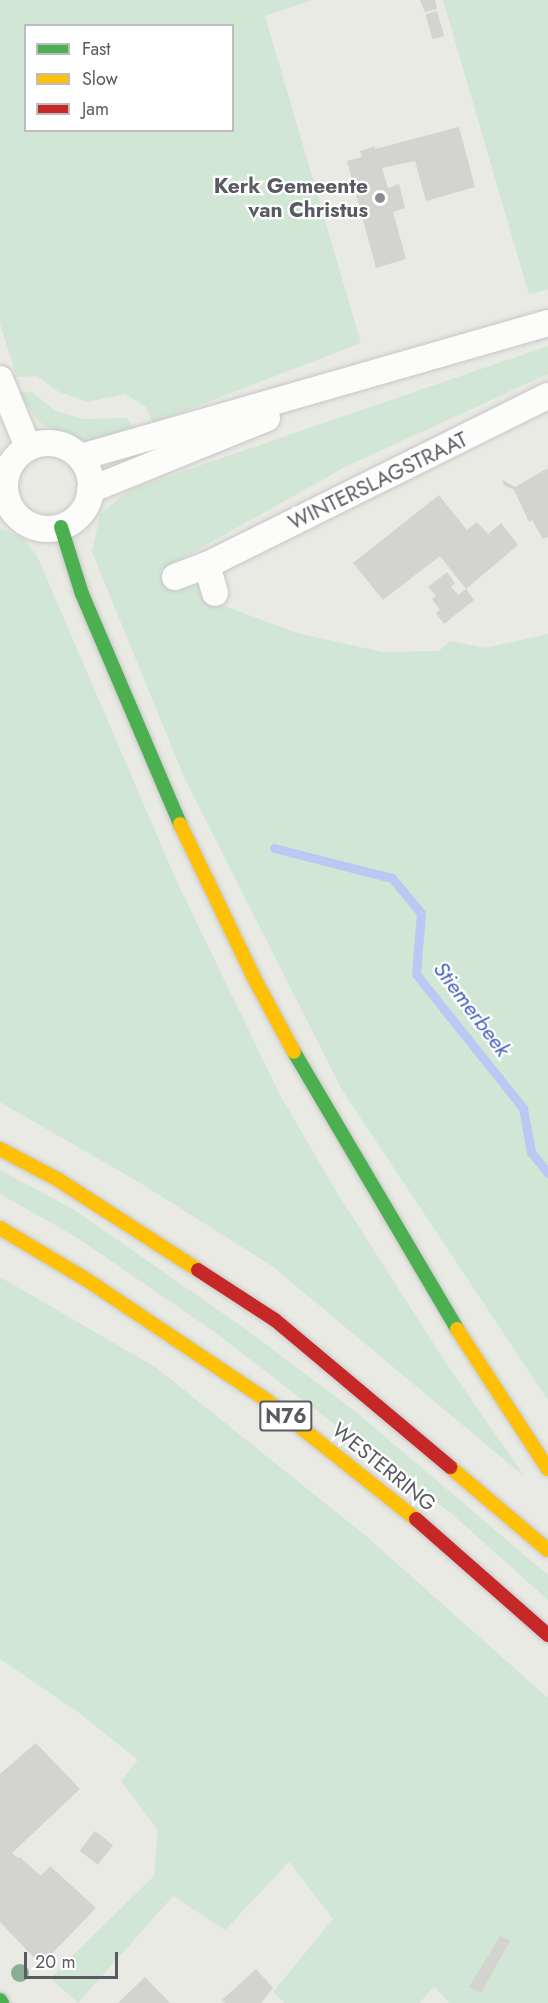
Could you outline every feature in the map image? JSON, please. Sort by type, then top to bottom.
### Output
[{"type":"highway","points":[[61,527],[82,594],[160,781],[253,976],[312,1085],[450,1318],[548,1469]]},
{"type":"highway","name":"WESTERRING","points":[[0,1149],[57,1179],[275,1320],[548,1550]]},
{"type":"highway","name":"WESTERRING","points":[[0,1228],[87,1280],[265,1399],[432,1532],[548,1635]]},
{"type":"street","points":[[81,457],[548,323]]},
{"type":"street","points":[[90,490],[372,374]]},
{"type":"street","points":[[0,379],[28,447]]},
{"type":"street","name":"WINTERSLAGSTRAAT","points":[[175,577],[207,565],[548,396]]},
{"type":"street","points":[[42,442],[56,443],[81,457],[91,483],[90,490],[84,510],[74,520],[61,527],[47,529],[27,523],[11,509],[3,497],[8,468],[16,456],[28,447],[42,442]]},
{"type":"street","points":[[207,565],[215,593]]},
{"type":"green space","points":[[0,0],[312,0],[265,16],[361,343],[153,423],[146,407],[125,394],[87,402],[57,391],[37,376],[17,377],[0,324]]},
{"type":"green space","points":[[443,0],[548,0],[548,289],[529,295]]},
{"type":"green space","points":[[548,346],[548,374],[347,466],[160,571],[170,589],[189,585],[199,588],[209,600],[297,633],[382,652],[439,651],[450,641],[485,648],[548,634],[548,1400],[342,1090],[184,777],[92,552],[100,514],[129,490]]},
{"type":"green space","points":[[18,392],[32,392],[55,411],[84,419],[126,418],[136,429],[89,444],[59,436],[37,420]]},
{"type":"green space","points":[[0,528],[24,539],[37,556],[178,884],[280,1095],[336,1191],[446,1363],[525,1477],[272,1266],[145,1186],[0,1102]]},
{"type":"green space","points":[[0,1170],[73,1209],[247,1330],[356,1412],[548,1575],[548,1600],[453,1515],[213,1331],[76,1237],[0,1194]]},
{"type":"green space","points":[[0,1277],[157,1368],[366,1536],[548,1698],[548,2003],[449,2003],[434,1987],[419,2003],[285,2003],[273,1992],[333,1919],[289,1862],[225,1930],[173,1896],[78,2003],[50,1978],[154,1876],[158,1830],[121,1781],[138,1760],[78,1712],[0,1659]]},
{"type":"building","points":[[420,0],[435,0],[437,9],[425,12]]},
{"type":"building","points":[[437,11],[444,36],[433,39],[425,14]]},
{"type":"building","points":[[459,127],[475,187],[426,201],[415,161],[382,168],[388,188],[399,184],[405,208],[393,212],[406,259],[376,268],[347,161],[362,157],[360,151],[375,146],[375,149]]},
{"type":"building","points":[[548,468],[548,537],[543,539],[532,520],[529,522],[514,490],[504,485],[502,480],[515,487]]},
{"type":"building","points":[[439,495],[467,530],[477,522],[488,534],[501,523],[518,545],[466,589],[440,556],[383,600],[353,563]]},
{"type":"building","points":[[447,572],[455,583],[451,587],[458,595],[466,589],[474,600],[444,624],[436,613],[440,610],[432,599],[436,596],[428,587]]},
{"type":"building","points":[[36,1743],[80,1789],[12,1853],[20,1857],[41,1876],[50,1866],[96,1908],[41,1965],[0,1922],[0,1774]]},
{"type":"building","points":[[95,1831],[113,1845],[98,1865],[80,1851]]},
{"type":"building","points":[[500,1936],[510,1941],[481,1993],[469,1987]]},
{"type":"building","points":[[256,1969],[273,1988],[261,2003],[225,2003],[222,2000]]},
{"type":"building","points":[[145,1977],[170,2003],[118,2003]]},
{"type":"waterway","name":"Stiemerbeek","points":[[274,848],[392,878],[421,913],[416,974],[523,1108],[531,1152],[548,1173]]},
{"type":"traffic: fast","points":[[61,527],[82,594],[180,824]]},
{"type":"traffic: fast","points":[[294,1052],[457,1329]]},
{"type":"traffic: slow","points":[[180,824],[253,976],[294,1052]]},
{"type":"traffic: slow","points":[[0,1149],[57,1179],[198,1270]]},
{"type":"traffic: slow","points":[[0,1228],[87,1280],[265,1399],[416,1519]]},
{"type":"traffic: slow","points":[[457,1329],[548,1469]]},
{"type":"traffic: slow","points":[[450,1467],[548,1550]]},
{"type":"traffic: jam","points":[[198,1270],[275,1320],[450,1467]]},
{"type":"traffic: jam","points":[[416,1519],[548,1635]]},
{"type":"place","name":"Kerk Gemeente van Christus","points":[[380,198]]}]
